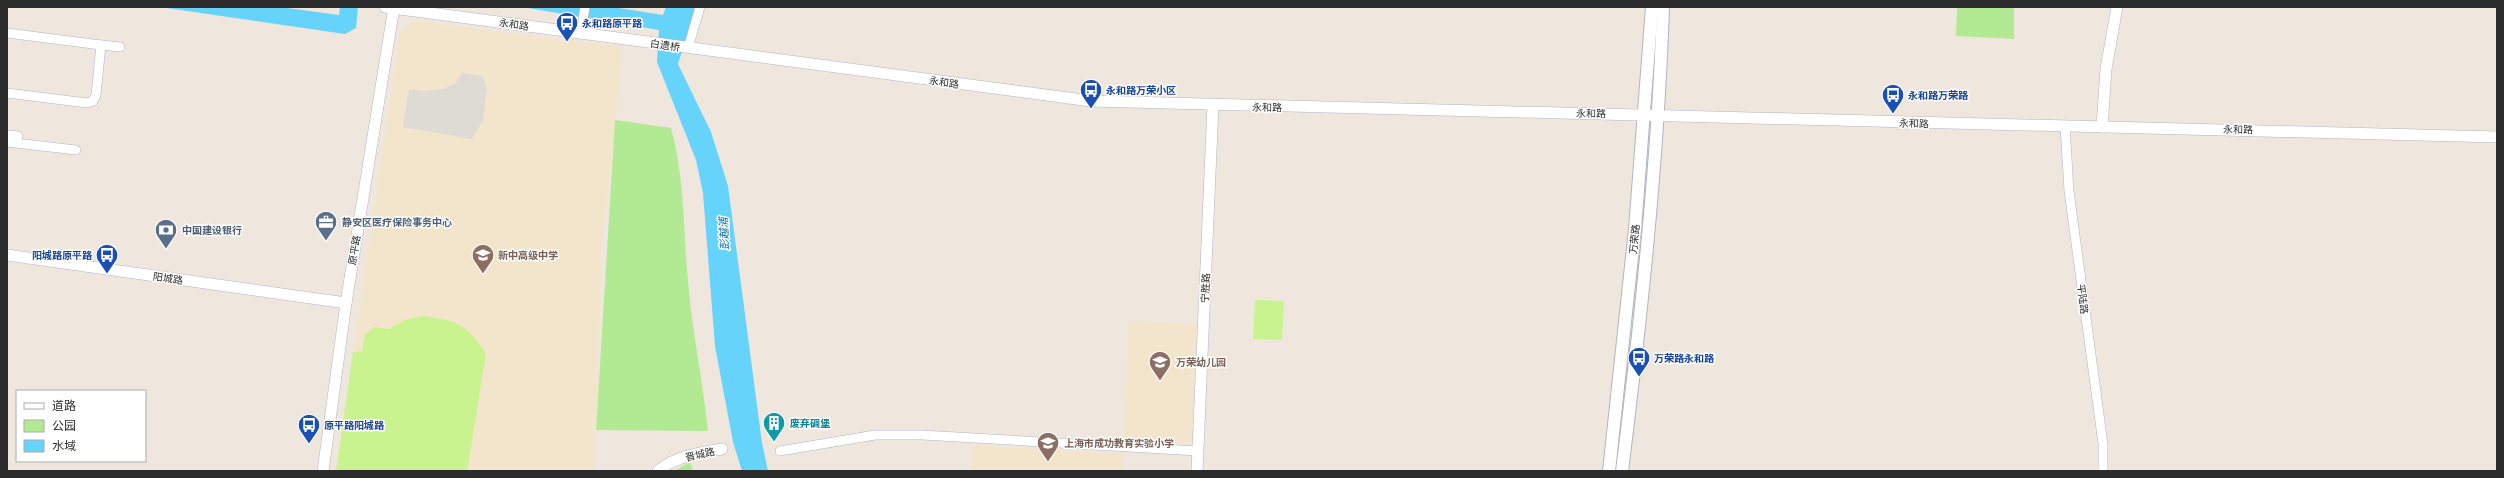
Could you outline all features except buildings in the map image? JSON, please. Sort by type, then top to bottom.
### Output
[{"type":"main road","name":"万荣路","points":[[1609,471],[1644,115],[1652,7]]},
{"type":"main road","name":"万荣路","points":[[1622,471],[1633,379],[1657,115],[1663,7]]},
{"type":"street","name":"永和路","points":[[391,7],[582,28],[642,42]]},
{"type":"street","name":"原平路","points":[[323,471],[346,303],[391,7]]},
{"type":"street","points":[[582,28],[585,7]]},
{"type":"street","points":[[688,48],[700,7]]},
{"type":"street","points":[[2102,127],[2106,69],[2117,7]]},
{"type":"street","points":[[7,33],[120,47]]},
{"type":"street","name":"白遗桥","points":[[642,42],[688,48]]},
{"type":"street","points":[[7,93],[87,103],[93,100],[96,95],[102,45]]},
{"type":"street","name":"永和路","points":[[688,48],[1091,102],[1657,115],[1831,122],[2065,126],[2497,137]]},
{"type":"street","name":"宁胜路","points":[[1197,471],[1213,105]]},
{"type":"street","name":"平陆路","points":[[2065,126],[2070,191],[2103,444],[2103,471]]},
{"type":"street","points":[[7,135],[18,136]]},
{"type":"street","points":[[7,142],[76,150]]},
{"type":"street","name":"阳城路","points":[[7,255],[346,303]]},
{"type":"street","points":[[780,451],[875,435],[922,435],[1198,451]]},
{"type":"street","name":"晋城路","points":[[658,471],[669,462],[697,453],[722,449]]},
{"type":"shaded area","name":"新中高级中学","points":[[412,21],[623,47],[602,245],[594,471],[336,471],[400,31]]},
{"type":"shaded area","points":[[462,73],[482,76],[487,88],[483,120],[472,139],[403,127],[409,89],[426,91],[443,89],[456,83]]},
{"type":"shaded area","name":"万荣幼儿园","points":[[1129,321],[1197,325],[1191,443],[1124,440]]},
{"type":"shaded area","name":"上海市成功教育实验小学","points":[[974,445],[1123,454],[1122,471],[972,471]]},
{"type":"green space","points":[[1957,7],[2014,7],[2014,39],[1956,36]]},
{"type":"green space","points":[[615,120],[671,128],[679,166],[690,300],[708,431],[596,430]]},
{"type":"green space","points":[[1255,300],[1284,301],[1282,340],[1253,339]]},
{"type":"green space","points":[[423,316],[453,322],[467,330],[486,354],[467,471],[336,471],[353,352],[362,351],[365,335],[374,327],[389,329],[405,320]]},
{"type":"green space","points":[[690,462],[693,471],[674,471]]},
{"type":"water","points":[[160,7],[280,7],[339,15],[340,7],[358,7],[356,28],[345,34]]},
{"type":"water","name":"彭越浦","points":[[522,7],[613,7],[663,15],[666,7],[696,7],[678,64],[711,132],[728,186],[762,443],[768,471],[742,471],[733,442],[715,346],[703,193],[696,160],[657,62],[659,30]]},
{"type":"place","name":"永和路原平路","points":[[567,42]]},
{"type":"place","name":"永和路万荣小区","points":[[1091,110]]},
{"type":"place","name":"永和路万荣路","points":[[1893,114]]},
{"type":"place","name":"静安区医疗保险事务中心","points":[[326,242]]},
{"type":"place","name":"中国建设银行","points":[[166,250]]},
{"type":"place","name":"阳城路原平路","points":[[107,274]]},
{"type":"place","name":"新中高级中学","points":[[483,274]]},
{"type":"place","name":"万荣路永和路","points":[[1639,378]]},
{"type":"place","name":"万荣幼儿园","points":[[1160,382]]},
{"type":"place","name":"废弃碉堡","points":[[774,442]]},
{"type":"place","name":"原平路阳城路","points":[[309,444]]},
{"type":"place","name":"上海市成功教育实验小学","points":[[1048,462]]}]
